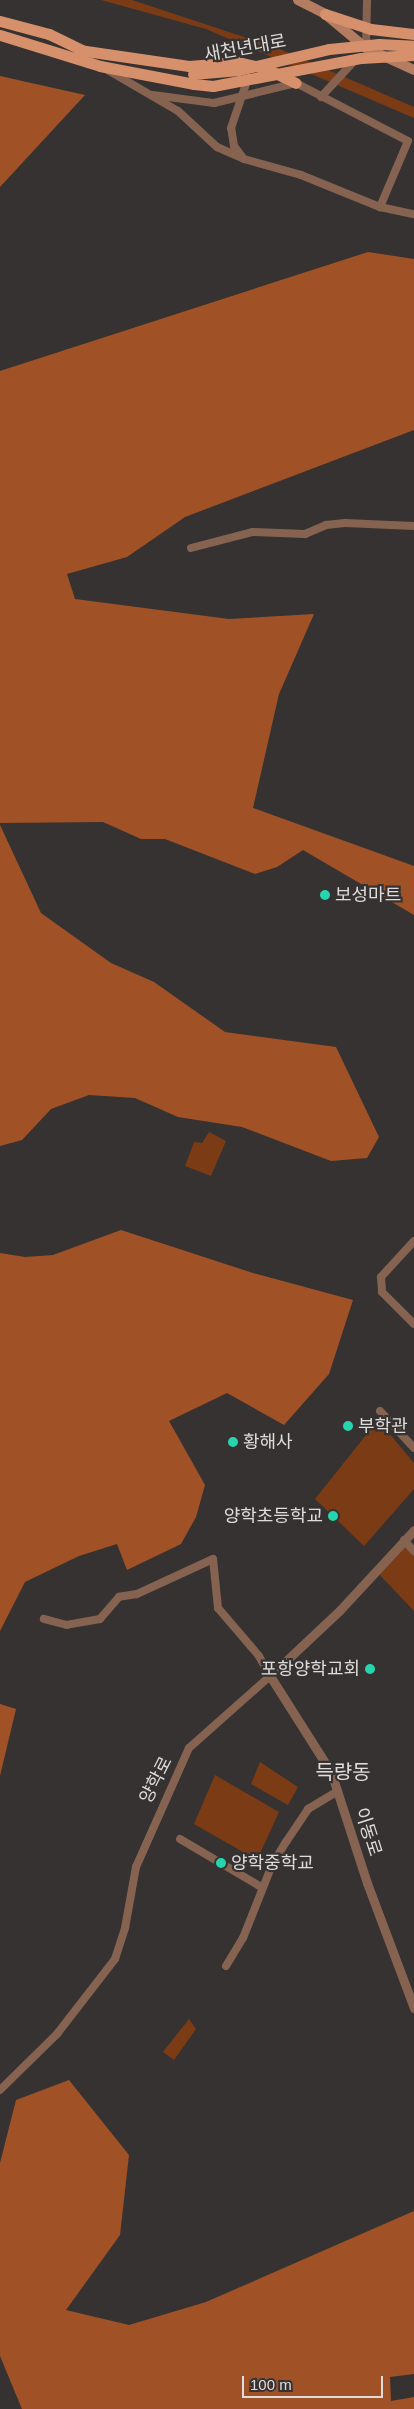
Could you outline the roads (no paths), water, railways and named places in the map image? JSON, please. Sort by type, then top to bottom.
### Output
[{"type":"main road","points":[[298,0],[325,14],[364,27],[414,34]]},
{"type":"main road","points":[[325,14],[366,48],[414,70]]},
{"type":"main road","name":"새천년대로","points":[[2,21],[49,34],[79,50],[193,79],[213,86],[361,58],[414,56]]},
{"type":"main road","name":"새천년대로","points":[[0,35],[44,47],[100,66],[193,79],[329,49],[379,44],[414,46]]},
{"type":"main road","points":[[0,40],[44,47]]},
{"type":"main road","points":[[79,50],[189,66],[238,62],[265,68],[296,83]]},
{"type":"street","points":[[321,96],[366,48],[364,27],[367,0]]},
{"type":"street","points":[[238,62],[248,80],[231,128],[234,146],[244,159]]},
{"type":"street","points":[[100,66],[178,111],[217,148],[244,159],[301,175],[380,207],[414,214]]},
{"type":"street","points":[[147,94],[214,103],[296,83],[408,141],[380,207]]},
{"type":"street","points":[[191,548],[253,532],[306,534],[326,525],[345,522],[414,526]]},
{"type":"street","points":[[414,1241],[381,1277],[382,1292],[414,1324]]},
{"type":"street","points":[[380,1411],[414,1448]]},
{"type":"street","name":"양학로","points":[[0,2090],[57,2034],[115,1959],[125,1928],[136,1867],[190,1748],[340,1610],[414,1530]]},
{"type":"street","points":[[404,1540],[414,1551]]},
{"type":"street","points":[[44,1619],[67,1625],[100,1619],[118,1597],[137,1594],[213,1559],[218,1608],[259,1656],[270,1676]]},
{"type":"street","name":"이동로","points":[[270,1676],[331,1772],[367,1883],[414,2008]]},
{"type":"street","points":[[226,1966],[243,1938],[272,1865],[308,1809],[338,1791]]},
{"type":"street","points":[[180,1839],[263,1888]]},
{"type":"place","name":"보성마트","points":[[325,895]]},
{"type":"place","name":"부학관","points":[[348,1426]]},
{"type":"place","name":"황해사","points":[[233,1442]]},
{"type":"place","name":"양학초등학교","points":[[333,1516]]},
{"type":"place","name":"포항양학교회","points":[[370,1669]]},
{"type":"place","name":"양학중학교","points":[[221,1863]]},
{"type":"district","name":"득량동","points":[[343,1772]]}]
